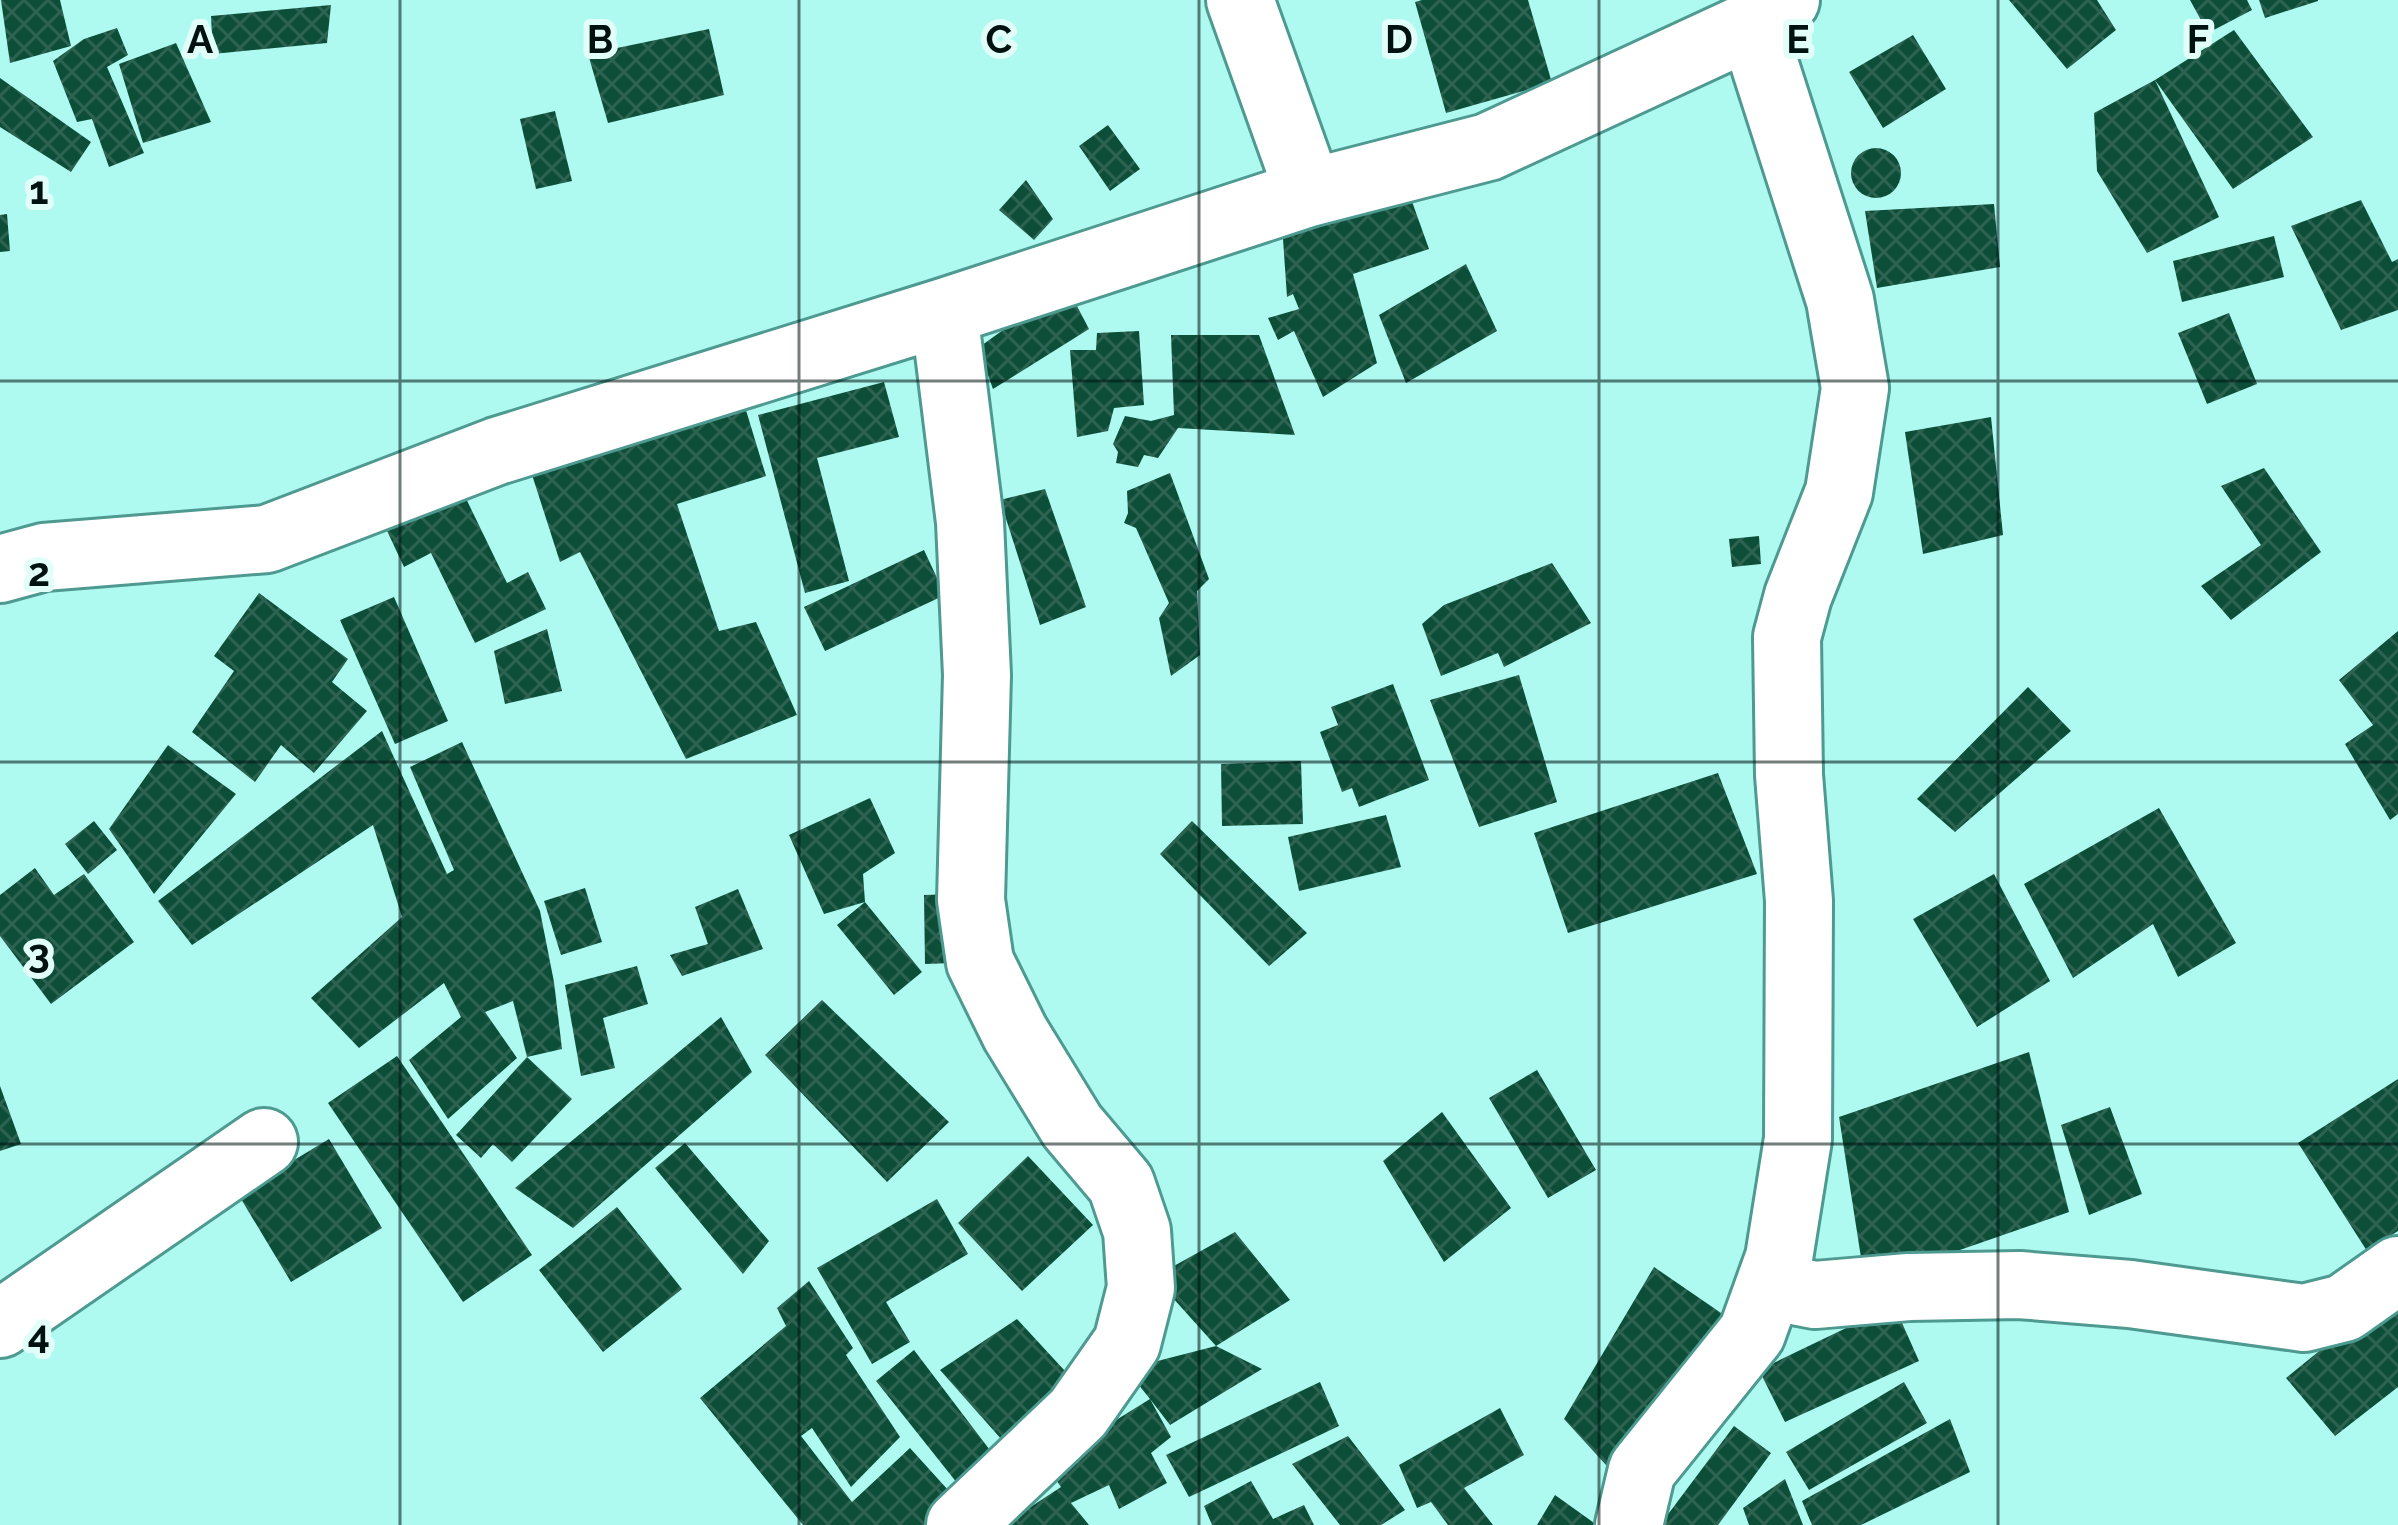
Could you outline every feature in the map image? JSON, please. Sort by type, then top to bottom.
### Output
[{"type":"street","points":[[1240,0],[1309,193]]},
{"type":"street","points":[[0,569],[44,557],[267,539],[496,451],[944,313],[1309,193],[1488,146],[1769,12],[1840,300],[1855,388],[1839,492],[1798,596],[1787,638],[1799,902],[1798,1139],[1778,1258],[1752,1333],[1642,1470],[1629,1525]]},
{"type":"street","points":[[944,313],[970,522],[977,675],[971,900],[980,962],[1015,1033],[1072,1126],[1121,1184],[1137,1231],[1141,1288],[1127,1343],[1078,1414],[960,1525]]},
{"type":"street","points":[[0,1324],[264,1142]]},
{"type":"street","points":[[1769,1286],[1816,1295],[2020,1285],[2129,1294],[2304,1318],[2344,1308],[2398,1270]]},
{"type":"building","points":[[1,0],[60,0],[71,46],[10,63]]},
{"type":"building","points":[[1528,0],[1552,83],[1446,113],[1415,2]]},
{"type":"building","points":[[2009,0],[2097,0],[2116,30],[2067,69]]},
{"type":"building","points":[[2190,0],[2247,0],[2252,10],[2208,33]]},
{"type":"building","points":[[2259,0],[2318,0],[2318,1],[2265,18]]},
{"type":"building","points":[[331,5],[327,43],[213,54],[211,16]]},
{"type":"building","points":[[117,28],[128,55],[107,67],[144,153],[109,167],[92,119],[77,122],[53,61],[84,39]]},
{"type":"building","points":[[709,29],[724,95],[608,123],[588,54]]},
{"type":"building","points":[[2234,30],[2313,137],[2233,189],[2155,80]]},
{"type":"building","points":[[1913,35],[1946,89],[1883,128],[1849,72]]},
{"type":"building","points":[[176,43],[211,122],[143,143],[119,64]]},
{"type":"building","points":[[0,78],[91,142],[71,172],[0,127]]},
{"type":"building","points":[[2155,80],[2219,217],[2147,253],[2097,171],[2094,113]]},
{"type":"building","points":[[555,111],[572,181],[536,189],[520,119]]},
{"type":"building","points":[[1108,125],[1140,169],[1110,191],[1079,146]]},
{"type":"building","points":[[1876,148],[1894,155],[1901,173],[1894,191],[1876,198],[1858,191],[1851,173],[1858,155]]},
{"type":"building","points":[[1026,180],[1053,219],[1034,240],[999,210]]},
{"type":"building","points":[[1405,182],[1429,249],[1353,274],[1377,363],[1323,397],[1294,331],[1278,340],[1268,318],[1299,309],[1293,294],[1287,297],[1281,210]]},
{"type":"building","points":[[2361,200],[2392,262],[2398,259],[2398,310],[2341,330],[2291,226]]},
{"type":"building","points":[[1994,204],[2000,267],[1877,288],[1865,211]]},
{"type":"building","points":[[7,214],[10,251],[0,252],[0,215]]},
{"type":"building","points":[[2274,236],[2284,277],[2182,302],[2173,261]]},
{"type":"building","points":[[1466,264],[1497,331],[1406,383],[1379,315]]},
{"type":"building","points":[[1066,285],[1089,329],[993,389],[978,348]]},
{"type":"building","points":[[2229,313],[2257,384],[2207,404],[2178,333]]},
{"type":"building","points":[[1139,331],[1144,405],[1114,408],[1108,431],[1077,437],[1070,350],[1096,350],[1097,333]]},
{"type":"building","points":[[1171,335],[1259,335],[1295,435],[1178,428],[1158,458],[1144,455],[1138,467],[1116,463],[1118,452],[1113,444],[1125,416],[1151,421],[1174,415]]},
{"type":"building","points":[[884,382],[899,437],[817,458],[849,581],[805,593],[758,415]]},
{"type":"building","points":[[742,397],[766,476],[677,504],[719,631],[756,622],[797,715],[686,759],[580,552],[560,562],[525,453]]},
{"type":"building","points":[[1991,417],[2003,535],[1923,554],[1905,432]]},
{"type":"building","points":[[2264,468],[2321,552],[2231,620],[2201,586],[2261,545],[2221,486]]},
{"type":"building","points":[[1170,473],[1209,579],[1197,591],[1200,655],[1171,676],[1159,618],[1169,603],[1136,528],[1124,523],[1127,491]]},
{"type":"building","points":[[457,480],[507,583],[528,572],[546,609],[475,643],[431,553],[404,567],[381,518]]},
{"type":"building","points":[[1045,489],[1086,607],[1040,625],[1000,500]]},
{"type":"building","points":[[1759,536],[1761,564],[1732,567],[1729,539]]},
{"type":"building","points":[[924,550],[945,595],[825,651],[804,607]]},
{"type":"building","points":[[1552,563],[1591,623],[1504,667],[1498,653],[1441,676],[1422,624],[1444,605]]},
{"type":"building","points":[[259,593],[348,659],[332,682],[367,711],[314,773],[281,745],[255,782],[192,732],[234,671],[214,656]]},
{"type":"building","points":[[394,597],[448,721],[395,744],[340,620]]},
{"type":"building","points":[[547,629],[562,691],[505,704],[494,651]]},
{"type":"building","points":[[2398,631],[2398,814],[2390,820],[2345,744],[2373,725],[2339,680]]},
{"type":"building","points":[[1519,675],[1557,802],[1479,827],[1430,700]]},
{"type":"building","points":[[1393,684],[1429,780],[1359,807],[1352,788],[1342,792],[1320,732],[1338,725],[1331,707]]},
{"type":"building","points":[[2028,687],[2071,731],[1955,832],[1917,799]]},
{"type":"building","points":[[382,731],[447,874],[454,870],[410,767],[462,742],[540,911],[554,982],[562,1049],[527,1057],[513,1001],[485,1012],[517,1058],[448,1119],[409,1060],[461,1017],[444,983],[359,1048],[311,998],[402,917],[373,825],[192,945],[158,901]]},
{"type":"building","points":[[168,745],[236,794],[154,894],[109,829]]},
{"type":"building","points":[[1301,761],[1303,824],[1222,826],[1221,764]]},
{"type":"building","points":[[1718,773],[1757,874],[1568,933],[1534,833]]},
{"type":"building","points":[[870,798],[895,853],[863,874],[865,902],[824,914],[789,835]]},
{"type":"building","points":[[2159,808],[2236,943],[2178,977],[2153,924],[2073,978],[2024,884]]},
{"type":"building","points":[[1386,815],[1401,867],[1299,891],[1288,837]]},
{"type":"building","points":[[94,821],[117,850],[88,874],[65,844]]},
{"type":"building","points":[[1192,821],[1307,933],[1269,966],[1160,854]]},
{"type":"building","points":[[35,868],[54,895],[84,874],[134,942],[51,1004],[0,936],[0,895]]},
{"type":"building","points":[[1994,874],[2050,981],[1977,1027],[1913,919]]},
{"type":"building","points":[[585,888],[602,942],[561,955],[544,901]]},
{"type":"building","points":[[738,889],[763,949],[682,976],[670,955],[708,944],[695,907]]},
{"type":"building","points":[[953,894],[954,963],[925,964],[924,895]]},
{"type":"building","points":[[865,902],[922,972],[894,995],[837,925]]},
{"type":"building","points":[[637,966],[648,1004],[603,1018],[615,1068],[581,1076],[565,985]]},
{"type":"building","points":[[822,1000],[949,1122],[887,1182],[765,1055]]},
{"type":"building","points":[[721,1017],[752,1072],[573,1228],[515,1188]]},
{"type":"building","points":[[2029,1052],[2069,1212],[1865,1283],[1839,1117]]},
{"type":"building","points":[[397,1056],[532,1255],[463,1302],[328,1103]]},
{"type":"building","points":[[527,1057],[572,1099],[512,1162],[493,1144],[481,1158],[456,1135]]},
{"type":"building","points":[[1537,1070],[1596,1170],[1548,1198],[1489,1098]]},
{"type":"building","points":[[2398,1079],[2398,1231],[2367,1251],[2298,1143]]},
{"type":"building","points":[[0,1086],[21,1144],[0,1151]]},
{"type":"building","points":[[2110,1107],[2142,1194],[2089,1215],[2061,1125]]},
{"type":"building","points":[[1442,1112],[1511,1208],[1444,1262],[1383,1161]]},
{"type":"building","points":[[329,1139],[382,1228],[291,1282],[238,1194]]},
{"type":"building","points":[[685,1143],[769,1241],[743,1274],[655,1168]]},
{"type":"building","points":[[1028,1156],[1093,1225],[1022,1291],[958,1223]]},
{"type":"building","points":[[937,1199],[968,1254],[886,1302],[910,1342],[872,1364],[817,1268]]},
{"type":"building","points":[[617,1207],[682,1289],[603,1352],[539,1270]]},
{"type":"building","points":[[1235,1232],[1290,1300],[1216,1346],[1154,1277]]},
{"type":"building","points":[[1654,1267],[1724,1315],[1617,1477],[1564,1419]]},
{"type":"building","points":[[809,1281],[853,1348],[846,1355],[900,1437],[851,1487],[812,1428],[801,1436],[852,1502],[910,1448],[958,1501],[932,1525],[803,1525],[700,1398],[786,1326],[777,1308]]},
{"type":"building","points":[[2398,1287],[2398,1387],[2335,1436],[2286,1378]]},
{"type":"building","points":[[1894,1305],[1919,1361],[1785,1422],[1759,1370]]},
{"type":"building","points":[[1017,1319],[1077,1384],[1010,1449],[940,1370]]},
{"type":"building","points":[[1216,1346],[1262,1369],[1170,1425],[1126,1369]]},
{"type":"building","points":[[914,1350],[1002,1466],[965,1493],[876,1381]]},
{"type":"building","points":[[1320,1382],[1339,1426],[1189,1497],[1166,1455]]},
{"type":"building","points":[[1904,1382],[1927,1423],[1809,1490],[1786,1452]]},
{"type":"building","points":[[1150,1399],[1171,1437],[1151,1453],[1167,1483],[1119,1509],[1109,1485],[1071,1503],[1089,1525],[1003,1525],[1061,1487],[1045,1464]]},
{"type":"building","points":[[1500,1408],[1524,1455],[1464,1488],[1493,1525],[1448,1525],[1431,1502],[1417,1508],[1399,1465]]},
{"type":"building","points":[[1950,1419],[1970,1472],[1861,1525],[1812,1525],[1802,1501]]},
{"type":"building","points":[[1734,1426],[1771,1453],[1718,1525],[1660,1525]]},
{"type":"building","points":[[1348,1436],[1405,1510],[1381,1525],[1340,1525],[1292,1464]]},
{"type":"building","points":[[1785,1479],[1803,1525],[1749,1525],[1743,1508]]},
{"type":"building","points":[[1251,1481],[1273,1519],[1304,1505],[1314,1525],[1212,1525],[1204,1506]]},
{"type":"building","points":[[1555,1495],[1597,1525],[1537,1525]]}]
